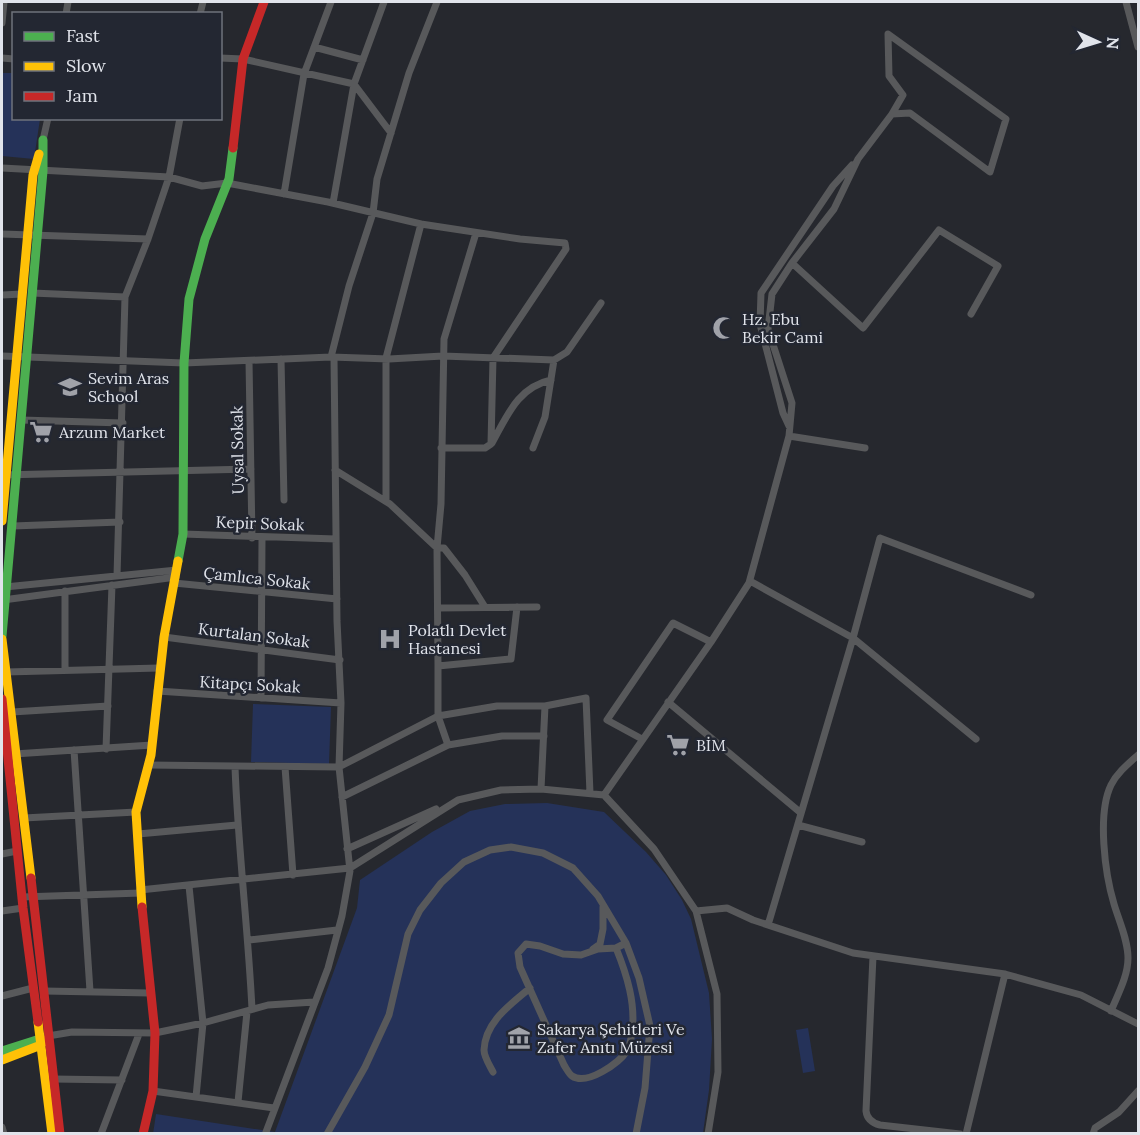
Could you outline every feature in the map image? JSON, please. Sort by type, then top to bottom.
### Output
[{"type":"street","points":[[2,23],[4,2]]},
{"type":"street","points":[[143,1134],[153,1091],[155,1033],[141,892],[136,812],[152,745],[159,668],[183,534],[184,363],[189,299],[206,239],[227,183],[243,60],[264,2]]},
{"type":"street","points":[[284,194],[304,74],[331,2]]},
{"type":"street","points":[[333,203],[354,84],[384,2]]},
{"type":"street","points":[[266,1132],[328,968],[342,916],[350,868],[339,767],[341,703],[333,357],[349,286],[373,213],[377,179],[409,74],[437,2]]},
{"type":"street","points":[[1126,2],[1138,47]]},
{"type":"street","points":[[790,427],[783,413],[760,324],[761,293],[833,186],[858,159],[892,114],[903,95],[889,76],[888,34],[1006,119],[990,172],[910,112],[892,114]]},
{"type":"street","points":[[314,47],[363,60]]},
{"type":"street","points":[[222,58],[243,60],[354,84],[391,133]]},
{"type":"street","points":[[2,520],[3,475],[21,356],[31,236],[48,120]]},
{"type":"street","points":[[117,576],[125,297],[169,177],[180,120]]},
{"type":"street","points":[[604,795],[711,642],[750,580],[789,436],[792,403],[768,329],[772,294],[792,263],[834,208],[858,159]]},
{"type":"street","points":[[2,168],[169,177],[202,186],[227,183],[333,203],[421,224],[564,243],[567,246],[492,358],[491,444]]},
{"type":"street","points":[[386,501],[386,358],[421,224]]},
{"type":"street","points":[[792,263],[863,328],[939,230],[998,266],[971,314]]},
{"type":"street","points":[[448,745],[438,716],[436,548],[441,504],[443,356],[444,339],[476,233]]},
{"type":"street","points":[[2,234],[148,239]]},
{"type":"street","points":[[2,295],[125,297]]},
{"type":"street","points":[[2,356],[184,363],[333,357],[443,356],[554,360],[567,352],[601,303]]},
{"type":"street","points":[[21,356],[21,420],[13,526],[3,594],[2,638],[12,712],[12,753],[5,770],[33,988],[43,1040],[54,1079],[60,1134]]},
{"type":"street","points":[[281,359],[284,500]]},
{"type":"street","points":[[533,448],[546,417],[554,360]]},
{"type":"street","name":"Uysal Sokak","points":[[249,361],[252,538]]},
{"type":"street","points":[[441,448],[485,448],[491,444],[517,399],[533,386],[551,380]]},
{"type":"street","points":[[21,420],[123,423]]},
{"type":"street","points":[[789,436],[865,448]]},
{"type":"street","points":[[3,475],[251,470]]},
{"type":"street","points":[[335,470],[386,501],[436,548],[444,548],[465,575],[485,607]]},
{"type":"street","points":[[13,526],[120,522]]},
{"type":"street","name":"Kepir Sokak","points":[[183,534],[336,539]]},
{"type":"street","points":[[261,698],[262,538]]},
{"type":"street","points":[[768,925],[853,638],[880,538],[1032,595]]},
{"type":"street","points":[[3,594],[117,576],[176,577]]},
{"type":"street","points":[[3,594],[65,591],[176,577]]},
{"type":"street","name":"Çamlıca Sokak","points":[[176,577],[262,592],[337,599]]},
{"type":"street","points":[[750,580],[853,638],[976,739]]},
{"type":"street","points":[[106,749],[112,585]]},
{"type":"street","points":[[65,591],[65,670]]},
{"type":"street","points":[[438,666],[511,659],[518,607]]},
{"type":"street","points":[[438,608],[537,607]]},
{"type":"street","points":[[642,739],[607,720],[673,623],[711,642]]},
{"type":"street","name":"Kurtalan Sokak","points":[[164,637],[340,660]]},
{"type":"street","points":[[6,672],[159,668]]},
{"type":"street","name":"Kitapçı Sokak","points":[[157,692],[341,703]]},
{"type":"street","points":[[148,765],[339,767],[438,716],[497,706],[545,706],[586,698],[590,793]]},
{"type":"street","points":[[2,699],[3,726],[12,753],[24,818],[44,991],[43,1040],[52,1134]]},
{"type":"street","points":[[668,702],[801,813]]},
{"type":"street","points":[[12,712],[108,706]]},
{"type":"street","points":[[541,789],[545,706]]},
{"type":"street","points":[[342,797],[448,745],[502,736],[544,736]]},
{"type":"street","points":[[12,753],[152,745]]},
{"type":"street","points":[[74,750],[90,992]]},
{"type":"street","points":[[1111,1011],[1125,975],[1128,959],[1108,885],[1104,807],[1116,776],[1138,754]]},
{"type":"street","points":[[235,767],[237,825],[249,940],[250,1010],[238,1102]]},
{"type":"street","points":[[285,767],[293,875]]},
{"type":"street","points":[[348,849],[458,800],[501,789],[541,789],[604,795],[654,849],[696,911],[717,994],[718,1072],[708,1134]]},
{"type":"street","points":[[22,897],[141,892],[350,868],[458,800]]},
{"type":"street","points":[[24,818],[136,812]]},
{"type":"street","points":[[138,834],[237,825]]},
{"type":"street","points":[[798,825],[862,842]]},
{"type":"street","points":[[327,1134],[365,1066],[389,1015],[408,934],[420,910],[441,882],[464,862],[490,850],[511,847],[543,854],[573,867],[598,896],[626,943],[639,978],[650,1026],[645,1088],[636,1134]]},
{"type":"street","points":[[2,854],[17,851]]},
{"type":"street","points":[[189,886],[203,1023],[196,1097]]},
{"type":"street","points":[[590,952],[600,944],[603,929],[603,904]]},
{"type":"street","points":[[2,911],[23,908]]},
{"type":"street","points":[[696,911],[727,908],[768,925],[853,953],[1005,974],[1081,995],[1138,1024]]},
{"type":"street","points":[[249,940],[337,930]]},
{"type":"street","points":[[616,948],[627,976],[633,1013],[632,1034],[628,1050],[612,1066],[596,1075],[583,1079],[572,1076],[564,1065],[520,967],[518,953],[526,944],[563,954],[581,955],[616,948],[626,943]]},
{"type":"street","points":[[873,956],[867,1116],[873,1123],[880,1125],[960,1134]]},
{"type":"street","points":[[966,1134],[1005,974]]},
{"type":"street","points":[[2,996],[33,988]]},
{"type":"street","points":[[493,1072],[484,1052],[490,1027],[506,1007],[530,988]]},
{"type":"street","points":[[44,991],[150,993]]},
{"type":"street","points":[[2,1051],[72,1032],[155,1033],[203,1023],[268,1005],[314,1002]]},
{"type":"street","points":[[101,1134],[139,1034]]},
{"type":"street","points":[[2,1060],[43,1040]]},
{"type":"street","points":[[54,1079],[122,1080]]},
{"type":"street","points":[[153,1091],[274,1108]]},
{"type":"street","points":[[1093,1134],[1095,1128],[1119,1112],[1138,1091]]},
{"type":"street","points":[[2,1127],[4,1134]]},
{"type":"shaded area","points":[[2,73],[12,73],[12,120],[40,120],[34,159],[2,156]]},
{"type":"shaded area","points":[[253,704],[331,707],[329,764],[251,762]]},
{"type":"shaded area","points":[[547,803],[604,812],[646,852],[666,875],[691,919],[709,993],[712,1039],[709,1090],[703,1133],[153,1134],[156,1114],[275,1132],[357,908],[360,880],[432,832],[470,811],[505,804]]},
{"type":"shaded area","points":[[808,1028],[815,1071],[803,1073],[796,1030]]},
{"type":"traffic: fast","points":[[2,636],[43,171],[43,140]]},
{"type":"traffic: fast","points":[[178,561],[183,534],[184,363],[189,299],[205,239],[229,179],[233,148]]},
{"type":"traffic: fast","points":[[2,1051],[46,1037]]},
{"type":"traffic: slow","points":[[2,521],[33,175],[39,154]]},
{"type":"traffic: slow","points":[[142,907],[136,812],[151,755],[164,637],[178,561]]},
{"type":"traffic: slow","points":[[2,639],[31,878]]},
{"type":"traffic: slow","points":[[38,1022],[52,1134]]},
{"type":"traffic: slow","points":[[2,1060],[41,1045],[45,1040]]},
{"type":"traffic: jam","points":[[233,148],[243,59],[264,2]]},
{"type":"traffic: jam","points":[[2,699],[23,908],[38,1022]]},
{"type":"traffic: jam","points":[[31,878],[60,1134]]},
{"type":"traffic: jam","points":[[142,907],[155,1033],[153,1091],[143,1134]]},
{"type":"place","name":"Hz. Ebu Bekir Cami","points":[[724,328]]},
{"type":"place","name":"Sevim Aras School","points":[[70,387]]},
{"type":"place","name":"Arzum Market","points":[[41,432]]},
{"type":"place","name":"Polatlı Devlet Hastanesi","points":[[390,639]]},
{"type":"place","name":"BİM","points":[[678,745]]},
{"type":"place","name":"Sakarya Şehitleri Ve Zafer Anıtı Müzesi","points":[[519,1038]]}]
